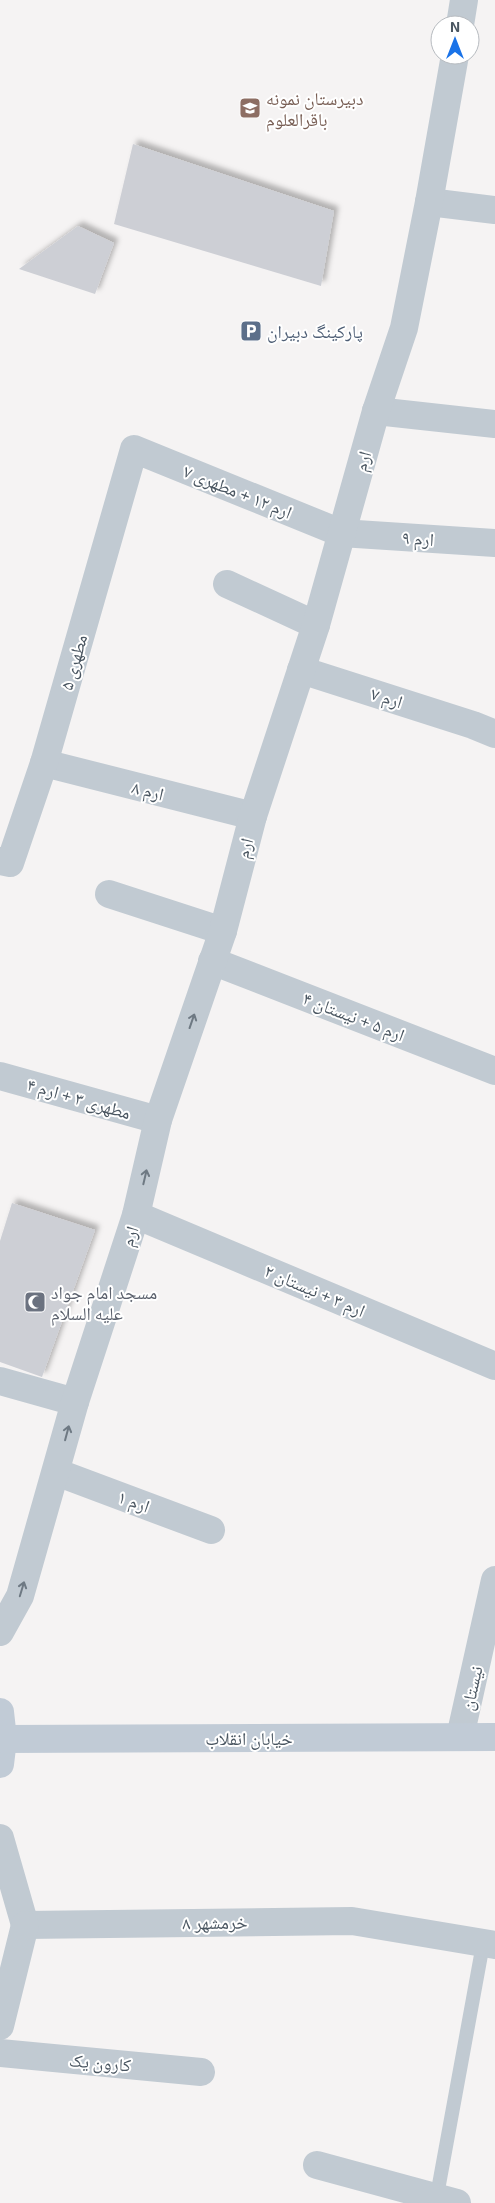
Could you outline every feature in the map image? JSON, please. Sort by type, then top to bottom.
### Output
[{"type":"main road","points":[[0,1712],[1,1752]]},
{"type":"main road","name":"خیابان انقلاب","points":[[1,1752],[495,1737]]},
{"type":"street","points":[[462,15],[464,0]]},
{"type":"street","name":"ارم","points":[[0,1632],[20,1596],[76,1402],[136,1215],[158,1120],[223,931],[253,816],[316,625],[376,411],[404,328],[453,65]]},
{"type":"street","points":[[429,202],[495,210]]},
{"type":"street","points":[[376,411],[495,424]]},
{"type":"street","name":"ارم ۱۲ + مطهری ۷","points":[[134,449],[341,533]]},
{"type":"street","name":"مطهری ۵","points":[[0,861],[10,863],[44,763],[134,449]]},
{"type":"street","name":"ارم ۹","points":[[341,533],[495,543]]},
{"type":"street","points":[[227,584],[316,625]]},
{"type":"street","name":"ارم ۷","points":[[301,670],[484,729]]},
{"type":"street","name":"ارم ۸","points":[[44,763],[253,816]]},
{"type":"street","points":[[109,894],[223,931]]},
{"type":"street","name":"ارم ۵ + نیستان ۴","points":[[212,961],[495,1071]]},
{"type":"street","name":"مطهری ۳ + ارم ۴","points":[[0,1076],[158,1120]]},
{"type":"street","name":"ارم ۳ + نیستان ۲","points":[[136,1215],[495,1366]]},
{"type":"street","points":[[0,1381],[76,1402]]},
{"type":"street","name":"ارم ۱","points":[[56,1472],[211,1530]]},
{"type":"street","name":"نیستان","points":[[460,1737],[495,1580]]},
{"type":"street","points":[[0,1838],[24,1925],[0,2026]]},
{"type":"street","name":"خرمشهر ۸","points":[[24,1925],[352,1920],[489,1944]]},
{"type":"street","name":"کارون یک","points":[[0,2052],[201,2072]]},
{"type":"street","points":[[316,2165],[443,2201]]},
{"type":"lane","points":[[443,2201],[489,1944]]},
{"type":"building","points":[[133,144],[334,211],[321,286],[114,224]]},
{"type":"building","points":[[78,226],[114,243],[95,294],[19,269]]},
{"type":"building","name":"مسجد امام جواد علیه السلام","points":[[12,1203],[95,1230],[42,1377],[0,1362],[0,1241]]},
{"type":"place","name":"دبیرستان نمونه باقرالعلوم","points":[[250,108]]},
{"type":"place","name":"پارکینگ دبیران","points":[[251,331]]},
{"type":"place","name":"مسجد امام جواد علیه السلام","points":[[35,1302]]}]
